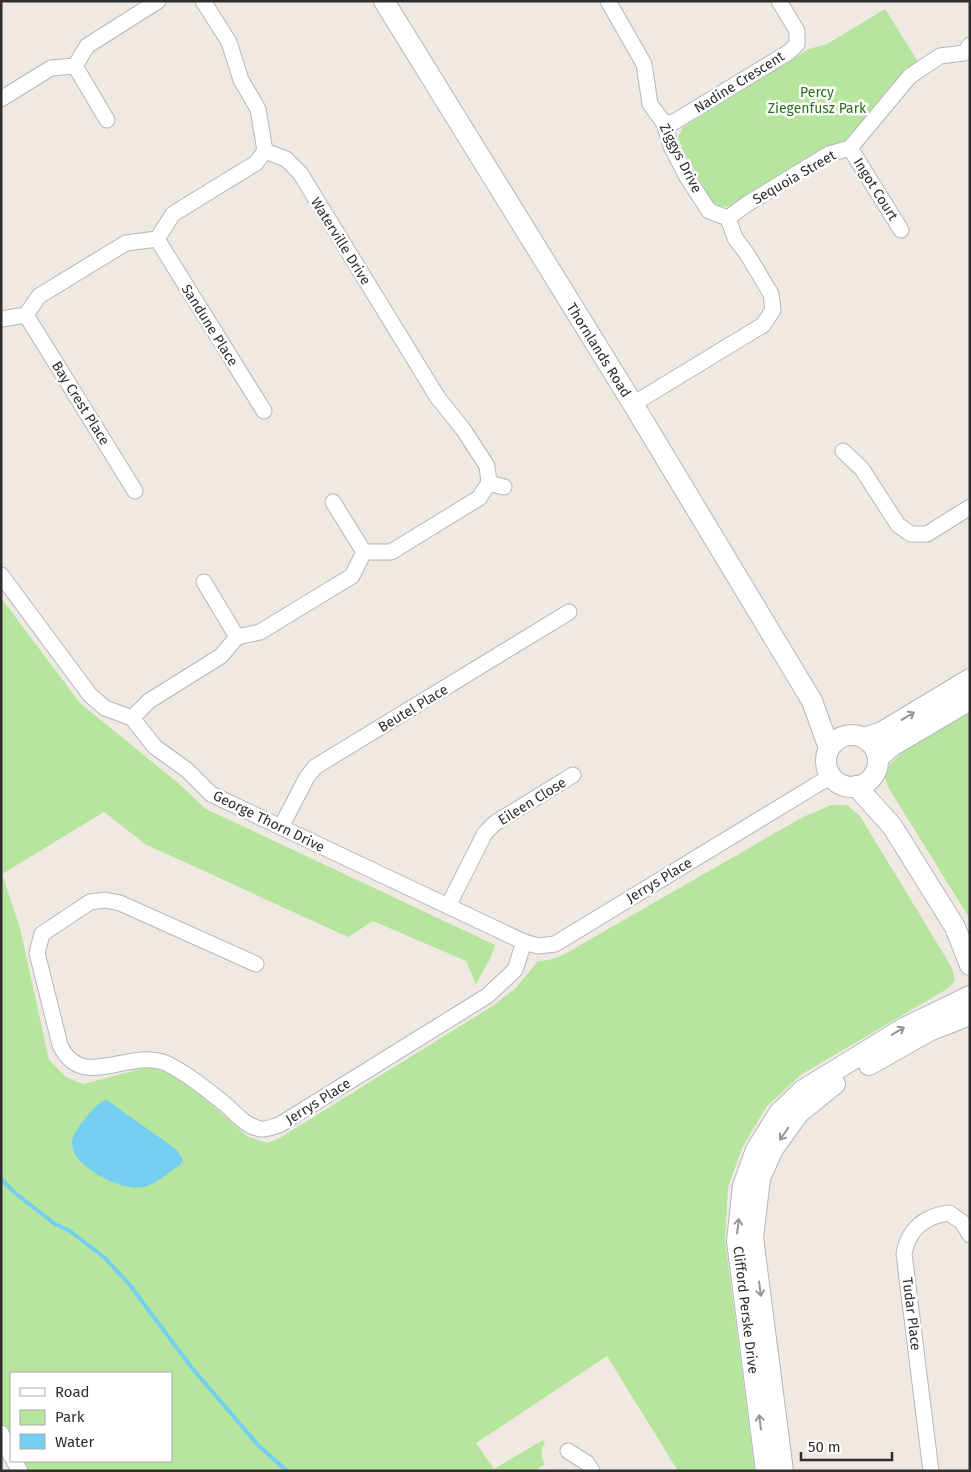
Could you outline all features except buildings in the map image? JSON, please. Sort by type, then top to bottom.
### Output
[{"type":"street","points":[[75,66],[87,46],[158,1]]},
{"type":"street","points":[[1,319],[26,314],[38,296],[126,242],[157,239],[174,214],[256,163],[265,151],[258,110],[241,80],[229,42],[203,1]]},
{"type":"street","name":"Thornlands Road","points":[[384,1],[633,404],[812,701],[830,748],[826,762],[831,776],[842,785],[856,786],[892,826],[955,927],[970,965]]},
{"type":"street","name":"Ziggys Drive","points":[[608,1],[644,64],[650,104],[664,123],[671,146],[679,162],[709,211],[728,218]]},
{"type":"street","name":"Nadine Crescent","points":[[664,123],[674,122],[789,52],[797,44],[797,31],[779,1]]},
{"type":"street","name":"Sequoia Street","points":[[728,218],[747,204],[829,154],[850,148],[910,76],[940,56],[968,54]]},
{"type":"street","points":[[1,99],[51,68],[75,66]]},
{"type":"street","points":[[75,66],[106,120]]},
{"type":"street","name":"Ingot Court","points":[[850,148],[901,230]]},
{"type":"street","name":"Waterville Drive","points":[[265,151],[286,159],[300,174],[438,398],[463,429],[487,466],[489,484]]},
{"type":"street","points":[[633,404],[763,325],[773,310],[771,294],[735,238],[728,218]]},
{"type":"street","name":"Sandune Place","points":[[157,239],[264,411]]},
{"type":"street","name":"Bay Crest Place","points":[[26,314],[135,491]]},
{"type":"street","points":[[843,451],[862,469],[898,525],[911,534],[926,534],[970,507]]},
{"type":"street","points":[[364,552],[391,552],[479,498],[489,484],[504,487]]},
{"type":"street","points":[[333,502],[364,552]]},
{"type":"street","points":[[1,575],[90,695],[105,708],[132,718],[149,700],[221,656],[237,637],[260,632],[352,576],[364,552]]},
{"type":"street","points":[[204,582],[237,637]]},
{"type":"street","name":"Beutel Place","points":[[281,827],[307,777],[315,767],[569,612]]},
{"type":"street","points":[[830,748],[841,737],[857,737],[882,732],[970,679]]},
{"type":"street","points":[[856,786],[864,784],[876,765],[892,746],[970,700]]},
{"type":"street","name":"Thornlands Road","points":[[812,701],[876,750],[876,765],[892,826]]},
{"type":"street","name":"George Thorn Drive","points":[[132,718],[155,747],[187,770],[211,794],[524,942]]},
{"type":"street","name":"Eileen Close","points":[[448,906],[484,833],[495,823],[574,775]]},
{"type":"street","name":"Jerrys Place","points":[[256,964],[120,903],[105,900],[90,902],[42,934],[38,953],[60,1045],[66,1057],[79,1066],[91,1069],[137,1060],[151,1059],[165,1062],[203,1085],[248,1124],[262,1129],[280,1125],[487,996],[515,970],[524,942],[538,946],[555,944],[831,776]]},
{"type":"street","name":"Thornlands Road","points":[[955,927],[970,942]]},
{"type":"street","name":"Clifford Perske Drive","points":[[766,1471],[737,1241],[743,1186],[756,1150],[779,1113],[803,1090],[904,1028],[970,996]]},
{"type":"street","name":"Clifford Perske Drive","points":[[783,1471],[753,1238],[760,1178],[773,1149],[799,1113],[829,1087],[929,1032],[970,1015]]},
{"type":"street","name":"Tudar Place","points":[[931,1471],[904,1254],[910,1233],[917,1226],[938,1214],[949,1213],[962,1222],[970,1235]]},
{"type":"street","points":[[1,1434],[10,1454]]},
{"type":"street","points":[[568,1451],[587,1463],[592,1471]]},
{"type":"green space","name":"Percy Ziegenfusz Park","points":[[885,9],[922,68],[906,73],[844,142],[820,150],[739,200],[731,207],[719,206],[712,202],[682,148],[678,137],[683,127],[809,49],[827,44]]},
{"type":"green space","points":[[1,598],[80,703],[178,783],[206,809],[495,945],[491,957],[476,984],[466,961],[373,921],[348,937],[145,844],[104,812],[2,874],[20,928],[49,1060],[66,1077],[83,1084],[148,1067],[170,1073],[195,1090],[247,1136],[267,1143],[278,1139],[491,1007],[516,988],[538,961],[550,960],[563,955],[803,817],[831,805],[847,805],[860,816],[952,968],[955,981],[947,989],[802,1074],[767,1106],[743,1146],[728,1187],[725,1240],[755,1471],[678,1471],[607,1356],[476,1443],[494,1469],[543,1440],[545,1443],[542,1448],[542,1454],[545,1464],[534,1471],[20,1471],[15,1462],[172,1462],[172,1372],[10,1372],[10,1454],[1,1433]]},
{"type":"green space","points":[[970,710],[970,919],[888,787],[885,775],[888,767],[896,758],[921,739]]},
{"type":"water","points":[[107,1100],[177,1150],[183,1160],[180,1165],[153,1183],[135,1188],[112,1182],[89,1169],[80,1161],[74,1152],[72,1143],[74,1135],[98,1104]]},
{"type":"waterway","points":[[1,1179],[15,1193],[55,1224],[70,1231],[105,1258],[129,1284],[192,1368],[258,1445],[287,1471]]}]
